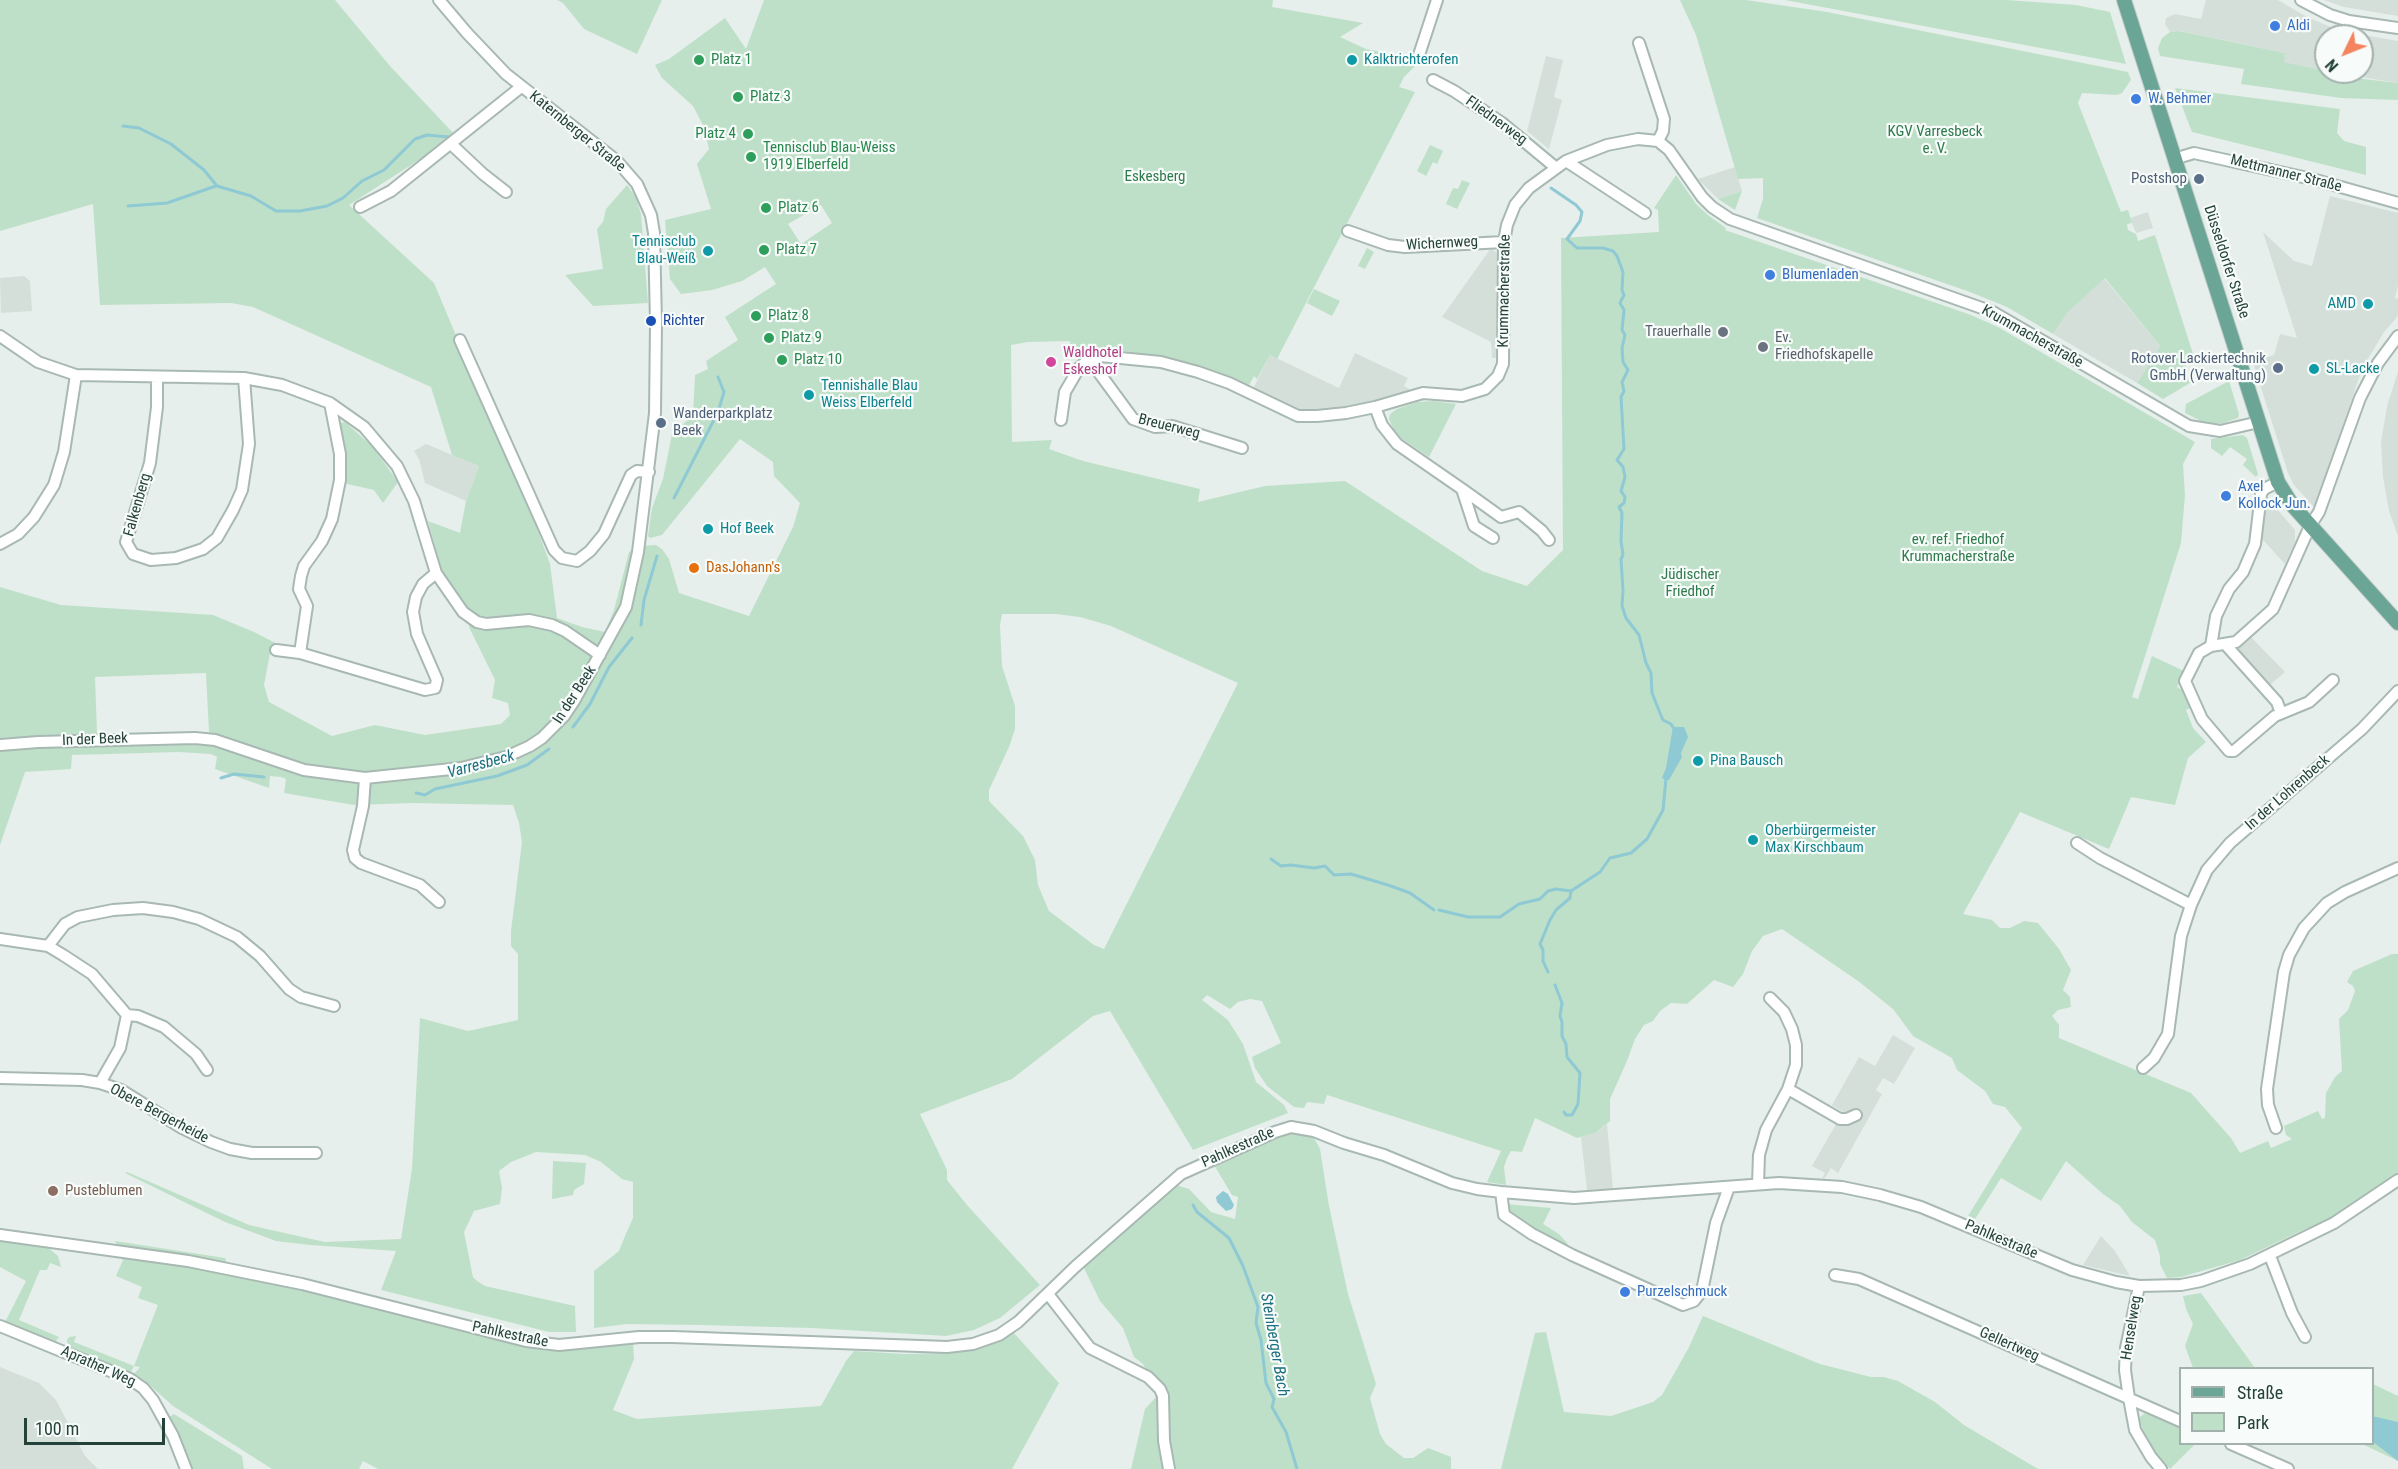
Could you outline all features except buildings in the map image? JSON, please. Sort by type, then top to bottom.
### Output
[{"type":"main road","name":"Düsseldorfer Straße","points":[[2124,0],[2278,482],[2290,503],[2398,623]]},
{"type":"street","name":"Katernberger Straße","points":[[439,0],[478,46],[521,87],[608,153],[632,177]]},
{"type":"street","points":[[1418,58],[1437,0]]},
{"type":"street","points":[[2301,0],[2330,15],[2349,21],[2398,28]]},
{"type":"street","points":[[1639,42],[1664,119],[1664,131],[1658,141]]},
{"type":"street","name":"Fliednerweg","points":[[1433,80],[1502,123],[1555,167]]},
{"type":"street","name":"Katernberger Straße","points":[[360,207],[391,191],[521,87]]},
{"type":"street","name":"Krummacherstraße","points":[[1089,359],[1100,356],[1130,357],[1198,372],[1229,383],[1298,416],[1317,416],[1375,407],[1423,393],[1462,396],[1474,394],[1491,385],[1498,376],[1504,352],[1504,242],[1507,225],[1520,198],[1555,167],[1566,161],[1620,142],[1638,139],[1658,141],[1669,150],[1707,202],[1730,219],[1993,312],[2189,426],[2220,431],[2259,422]]},
{"type":"street","points":[[452,144],[483,174],[506,192]]},
{"type":"street","name":"Mettmanner Straße","points":[[2174,159],[2194,153],[2312,179],[2398,203]]},
{"type":"street","points":[[1566,161],[1645,213]]},
{"type":"street","name":"In der Beek","points":[[0,745],[195,738],[215,740],[304,770],[365,778],[470,767],[525,749],[542,738],[564,716],[600,655],[618,624],[631,587],[649,472],[655,413],[656,368],[654,233],[645,199],[632,177]]},
{"type":"street","name":"Wichernweg","points":[[1348,231],[1388,245],[1405,248],[1504,242]]},
{"type":"street","points":[[0,336],[38,362],[76,375],[244,378],[282,385],[330,403],[364,427],[397,466],[414,501],[436,573],[456,604],[471,619],[486,624],[540,621],[565,631],[600,655]]},
{"type":"street","points":[[2333,680],[2309,702],[2281,713],[2234,751],[2229,751],[2202,718],[2185,681],[2199,653],[2211,646],[2237,641],[2273,609],[2310,526],[2319,512],[2360,398],[2378,363],[2398,336]]},
{"type":"street","points":[[460,340],[554,550],[562,558],[577,561],[590,551],[604,534],[631,476],[637,471],[649,472]]},
{"type":"street","points":[[1061,420],[1065,392],[1079,368],[1089,359]]},
{"type":"street","name":"Breuerweg","points":[[1089,359],[1133,419],[1155,427],[1172,426],[1242,448]]},
{"type":"street","points":[[0,544],[18,534],[34,517],[54,485],[64,452],[76,375]]},
{"type":"street","name":"Falkenberg","points":[[157,376],[158,407],[150,463],[126,542],[132,554],[150,560],[176,558],[203,549],[217,538],[233,510],[242,490],[249,444],[244,378]]},
{"type":"street","points":[[300,652],[308,606],[299,589],[304,566],[322,541],[332,519],[340,480],[340,454],[330,403]]},
{"type":"street","points":[[1375,407],[1382,424],[1397,444],[1501,517],[1518,512],[1542,531],[1549,540]]},
{"type":"street","points":[[2211,646],[2216,616],[2229,589],[2243,572],[2254,548],[2261,494],[2264,489],[2278,482]]},
{"type":"street","points":[[1462,489],[1474,526],[1493,538]]},
{"type":"street","points":[[276,650],[300,652],[425,690],[435,688],[437,680],[417,634],[413,612],[416,597],[423,584],[436,573]]},
{"type":"street","points":[[2225,644],[2277,702],[2281,713]]},
{"type":"street","name":"In der Lohrenbeck","points":[[2143,1068],[2154,1058],[2168,1034],[2176,959],[2181,936],[2191,905],[2207,870],[2230,843],[2362,729],[2398,691]]},
{"type":"street","points":[[365,778],[363,806],[352,852],[355,858],[361,863],[420,885],[439,902]]},
{"type":"street","points":[[2077,843],[2100,858],[2191,905]]},
{"type":"street","points":[[2276,1128],[2270,1113],[2267,1089],[2284,972],[2289,955],[2304,928],[2327,903],[2345,892],[2398,868]]},
{"type":"street","points":[[48,946],[65,924],[78,917],[113,910],[143,908],[174,912],[199,919],[237,937],[256,952],[289,988],[301,997],[334,1006]]},
{"type":"street","points":[[0,939],[48,946],[92,974],[127,1015],[138,1016],[164,1027],[196,1054],[207,1070]]},
{"type":"street","points":[[1758,1184],[1760,1155],[1766,1130],[1788,1089],[1796,1065],[1794,1037],[1784,1012],[1770,998]]},
{"type":"street","points":[[100,1083],[120,1048],[127,1015]]},
{"type":"street","name":"Obere Bergerheide","points":[[0,1078],[82,1080],[100,1083],[121,1090],[182,1128],[230,1149],[252,1153],[316,1153]]},
{"type":"street","points":[[1788,1089],[1840,1119],[1848,1119],[1856,1115]]},
{"type":"street","name":"Pahlkestraße","points":[[0,1234],[189,1261],[302,1284],[526,1341],[559,1345],[662,1337],[947,1347],[973,1344],[999,1335],[1018,1322],[1174,1179],[1286,1128],[1296,1127],[1314,1131],[1384,1155],[1452,1183],[1501,1192],[1600,1197],[1758,1184],[1820,1185],[1880,1195],[1921,1207],[2072,1270],[2139,1286],[2181,1285],[2200,1281],[2270,1256],[2344,1217],[2398,1180]]},
{"type":"street","points":[[1501,1192],[1504,1215],[1532,1234],[1572,1255],[1677,1303],[1687,1305],[1697,1298],[1703,1288],[1716,1223],[1729,1187]]},
{"type":"street","points":[[2270,1256],[2292,1313],[2305,1337]]},
{"type":"street","name":"Gellertweg","points":[[1835,1275],[1859,1279],[2179,1420]]},
{"type":"street","name":"Henselweg","points":[[2139,1286],[2126,1348],[2125,1371],[2128,1398],[2136,1430],[2151,1457],[2161,1469]]},
{"type":"street","points":[[1048,1294],[1090,1348],[1148,1377],[1160,1389],[1163,1396],[1164,1441],[1169,1469]]},
{"type":"street","name":"Aprather Weg","points":[[0,1326],[130,1379],[143,1388],[169,1427],[186,1469]]},
{"type":"street","points":[[2235,1445],[2289,1469]]},
{"type":"shaded area","points":[[2206,0],[2278,0],[2324,24],[2314,24],[2314,68],[2283,62],[2285,53],[2180,31],[2170,32],[2165,24],[2166,18],[2175,14],[2201,19]]},
{"type":"shaded area","points":[[2324,0],[2398,0],[2398,16],[2344,7]]},
{"type":"shaded area","points":[[2374,37],[2398,41],[2398,83],[2374,79]]},
{"type":"shaded area","points":[[1546,56],[1563,60],[1554,97],[1562,100],[1549,149],[1527,131]]},
{"type":"shaded area","points":[[1735,167],[1742,191],[1718,199],[1698,179]]},
{"type":"shaded area","points":[[2330,196],[2398,213],[2398,285],[2395,298],[2398,299],[2398,316],[2384,332],[2362,369],[2315,508],[2294,485],[2288,473],[2253,362],[2274,355],[2280,334],[2297,338],[2263,232],[2294,261],[2312,266]]},
{"type":"shaded area","points":[[2148,212],[2153,228],[2136,233],[2130,218]]},
{"type":"shaded area","points":[[1491,248],[1497,253],[1498,259],[1498,358],[1492,358],[1491,342],[1442,317]]},
{"type":"shaded area","points":[[24,276],[30,281],[32,311],[1,313],[0,278]]},
{"type":"shaded area","points":[[2104,278],[2160,346],[2137,383],[2053,334],[2068,312]]},
{"type":"shaded area","points":[[1355,353],[1408,378],[1404,386],[1411,390],[1374,402],[1337,410],[1306,411],[1297,410],[1253,389],[1270,355],[1339,388]]},
{"type":"shaded area","points":[[2398,372],[2398,536],[2389,511],[2383,477],[2381,442],[2387,406]]},
{"type":"shaded area","points":[[426,444],[479,466],[466,501],[425,483],[419,459],[414,451]]},
{"type":"shaded area","points":[[2270,501],[2295,530],[2295,542],[2285,564],[2263,540],[2259,555],[2265,509]]},
{"type":"shaded area","points":[[2250,636],[2285,672],[2270,685],[2234,649]]},
{"type":"shaded area","points":[[1893,1035],[1915,1048],[1894,1084],[1883,1078],[1876,1090],[1882,1094],[1838,1173],[1831,1168],[1825,1178],[1822,1178],[1825,1173],[1812,1166],[1843,1112],[1832,1105],[1859,1057],[1875,1066]]},
{"type":"shaded area","points":[[1607,1124],[1613,1189],[1587,1190],[1581,1137],[1595,1133]]},
{"type":"shaded area","points":[[2101,1236],[2115,1251],[2130,1276],[2083,1265]]},
{"type":"shaded area","points":[[0,1367],[39,1383],[56,1400],[85,1456],[98,1469],[0,1469]]},
{"type":"green space","points":[[0,0],[335,0],[390,66],[456,136],[349,205],[434,283],[478,388],[512,459],[550,564],[557,618],[605,632],[614,610],[629,552],[639,546],[656,545],[669,559],[679,593],[749,616],[793,527],[800,503],[774,476],[773,462],[740,439],[662,535],[650,538],[648,536],[652,508],[663,479],[672,434],[693,415],[695,375],[708,369],[706,361],[738,340],[725,317],[776,284],[765,267],[742,281],[712,290],[681,294],[670,279],[665,220],[711,209],[697,164],[709,149],[704,127],[693,106],[662,78],[655,65],[669,59],[725,18],[746,49],[764,0],[1273,0],[1272,7],[1363,23],[1340,37],[1366,49],[1421,60],[1404,77],[1399,87],[1415,92],[1277,359],[1270,355],[1257,379],[1254,376],[1248,387],[1215,371],[1170,359],[1125,351],[1070,349],[1070,341],[1028,342],[1011,345],[1012,442],[1052,440],[1049,449],[1083,461],[1200,489],[1198,502],[1265,486],[1345,481],[1482,571],[1527,586],[1563,550],[1561,238],[1659,232],[1658,210],[1654,208],[1676,175],[1696,204],[1726,228],[1725,230],[1971,315],[1998,327],[2195,442],[2183,464],[2185,495],[2181,543],[2132,697],[2138,699],[2152,656],[2184,671],[2177,687],[2187,693],[2192,707],[2186,710],[2193,728],[2206,742],[2188,758],[2175,805],[2131,797],[2109,849],[2020,812],[1963,914],[1992,920],[2000,928],[2010,928],[2024,921],[2038,923],[2059,949],[2071,970],[2063,990],[2070,997],[2071,1007],[2058,1010],[2052,1016],[2059,1025],[2059,1038],[2191,1093],[2231,1138],[2240,1153],[2268,1141],[2271,1148],[2292,1139],[2286,1135],[2284,1126],[2318,1111],[2322,1119],[2325,1118],[2326,1093],[2335,1077],[2342,1071],[2339,1019],[2348,1010],[2355,991],[2353,986],[2347,982],[2353,971],[2392,954],[2398,954],[2398,1174],[2333,1218],[2240,1260],[2181,1277],[2167,1278],[2160,1264],[2155,1240],[2132,1222],[2120,1206],[2066,1161],[2041,1201],[2001,1178],[1975,1219],[1968,1216],[2022,1128],[2005,1107],[1993,1104],[1985,1091],[1957,1070],[1952,1058],[1913,1036],[1893,1009],[1858,981],[1782,929],[1763,936],[1752,951],[1743,974],[1733,987],[1714,980],[1687,1004],[1671,1003],[1660,1011],[1653,1021],[1644,1025],[1635,1039],[1610,1099],[1610,1121],[1595,1133],[1577,1138],[1535,1118],[1522,1152],[1511,1151],[1507,1158],[1504,1167],[1506,1185],[1487,1182],[1501,1151],[1327,1095],[1324,1104],[1307,1102],[1304,1108],[1294,1107],[1267,1086],[1255,1068],[1252,1057],[1281,1043],[1262,1001],[1250,999],[1238,1002],[1230,1009],[1207,995],[1202,1000],[1228,1020],[1243,1044],[1256,1082],[1284,1105],[1288,1113],[1193,1150],[1110,1011],[1093,1016],[1012,1079],[920,1114],[947,1170],[947,1180],[1040,1285],[1000,1318],[974,1330],[946,1336],[812,1328],[700,1325],[627,1324],[594,1328],[594,1271],[619,1251],[633,1218],[633,1182],[622,1179],[601,1162],[585,1155],[536,1152],[511,1162],[499,1171],[502,1188],[500,1204],[474,1211],[464,1232],[473,1277],[477,1281],[485,1286],[575,1306],[576,1332],[549,1332],[381,1290],[396,1251],[276,1241],[225,1222],[125,1173],[249,1225],[325,1242],[401,1239],[412,1169],[420,1018],[468,1031],[518,1020],[518,954],[511,946],[511,931],[522,842],[513,805],[412,803],[354,805],[284,793],[286,779],[281,777],[270,776],[269,788],[215,769],[217,757],[211,754],[179,752],[72,755],[71,769],[25,772],[0,845],[0,750],[191,741],[219,745],[220,736],[209,732],[206,673],[95,677],[97,733],[0,738],[0,587],[61,605],[213,615],[254,632],[287,649],[271,648],[264,685],[269,702],[332,736],[375,725],[425,735],[501,724],[510,715],[508,703],[492,698],[495,680],[469,627],[468,611],[444,578],[428,521],[460,533],[466,501],[479,466],[452,455],[431,387],[253,307],[231,303],[100,305],[93,204],[0,231]],"holes":[[[821,205],[832,223],[801,244],[788,224]],[[1002,614],[1056,614],[1080,617],[1111,626],[1238,683],[1104,949],[1094,945],[1049,911],[1038,885],[1035,860],[1023,836],[989,801],[989,790],[1015,729],[1015,706],[1002,666],[1000,625]]]},
{"type":"green space","points":[[557,0],[662,0],[637,54],[584,29],[563,3]]},
{"type":"green space","name":"KGV Varresbeck e. V.","points":[[1680,0],[1746,0],[1827,12],[2128,72],[2131,80],[2122,93],[2117,95],[2082,93],[2078,103],[2121,212],[2128,210],[2132,223],[2127,224],[2128,230],[2136,234],[2138,241],[2155,235],[2195,360],[2182,368],[2190,383],[2163,399],[2137,383],[2160,346],[2105,278],[2068,312],[2053,334],[2007,307],[1970,292],[1757,218],[1763,199],[1763,178],[1738,179],[1696,35]]},
{"type":"green space","points":[[1785,0],[2007,0],[2076,5],[2110,12],[2126,64]]},
{"type":"green space","points":[[2179,31],[2285,53],[2284,62],[2314,68],[2314,84],[2374,84],[2374,80],[2398,83],[2398,100],[2341,98],[2241,84],[2244,69],[2160,56],[2158,48],[2162,38],[2170,32]]},
{"type":"green space","points":[[2175,88],[2340,109],[2337,133],[2344,141],[2366,147],[2366,175],[2192,132]]},
{"type":"green space","points":[[1430,145],[1443,151],[1437,164],[1433,162],[1426,176],[1417,171]]},
{"type":"green space","points":[[1462,180],[1470,183],[1457,209],[1446,204],[1453,188],[1458,189]]},
{"type":"green space","points":[[627,185],[636,197],[641,214],[648,303],[593,306],[565,275],[603,269],[597,229],[603,222],[606,209]]},
{"type":"green space","points":[[1742,191],[1735,210],[1718,199]]},
{"type":"green space","points":[[1367,248],[1374,252],[1365,269],[1358,266]]},
{"type":"green space","points":[[1314,289],[1340,301],[1332,316],[1307,303]]},
{"type":"green space","points":[[2229,381],[2239,414],[2238,418],[2210,424],[2185,413],[2186,404]]},
{"type":"green space","points":[[1433,401],[1456,404],[1429,457],[1401,438],[1389,419],[1390,414],[1397,409],[1417,402]]},
{"type":"green space","points":[[345,422],[373,447],[398,482],[383,503],[374,490],[343,483],[340,423]]},
{"type":"green space","points":[[2243,435],[2247,438],[2258,474],[2256,477],[2243,465],[2247,459],[2230,447],[2222,456],[2211,448],[2211,439]]},
{"type":"green space","points":[[1303,1133],[1313,1136],[1320,1149],[1329,1206],[1348,1294],[1376,1384],[1370,1398],[1380,1434],[1386,1444],[1404,1458],[1413,1458],[1428,1448],[1451,1457],[1451,1469],[1131,1469],[1145,1409],[1156,1397],[1154,1387],[1143,1364],[1134,1357],[1123,1328],[1100,1301],[1084,1268],[1176,1185],[1189,1189],[1211,1212],[1235,1219],[1238,1197],[1232,1195],[1214,1165],[1286,1135]]},
{"type":"green space","points":[[553,1161],[586,1163],[584,1184],[574,1190],[573,1195],[552,1199]]},
{"type":"green space","points":[[1506,1204],[1551,1208],[1543,1224],[1559,1234],[1568,1244],[1565,1247],[1511,1218]]},
{"type":"green space","points":[[0,1241],[46,1246],[58,1256],[61,1267],[50,1263],[47,1270],[40,1270],[19,1320],[59,1337],[56,1341],[5,1322],[26,1281],[0,1267]]},
{"type":"green space","points":[[115,1241],[225,1258],[232,1275],[294,1285],[522,1346],[549,1351],[633,1343],[634,1359],[613,1410],[637,1419],[821,1406],[854,1351],[904,1354],[955,1353],[976,1349],[1013,1332],[1059,1383],[1012,1469],[378,1469],[363,1461],[359,1469],[272,1469],[173,1406],[134,1374],[140,1367],[134,1366],[158,1305],[138,1298],[142,1287],[116,1276],[123,1260]]},
{"type":"green space","points":[[2201,1293],[2254,1367],[2193,1367],[2185,1346],[2193,1324],[2183,1296]]},
{"type":"green space","points":[[1703,1316],[1820,1364],[1871,1377],[1884,1377],[1898,1381],[1935,1402],[1964,1425],[2038,1469],[1501,1469],[1535,1333],[1546,1332],[1564,1412],[1611,1416],[1653,1402],[1662,1395],[1688,1349]]},
{"type":"green space","points":[[76,1336],[74,1342],[134,1366],[130,1374],[68,1347],[67,1340],[69,1337]]},
{"type":"green space","points":[[2374,1384],[2398,1396],[2398,1461],[2364,1445],[2374,1445]]},
{"type":"green space","points":[[2145,1413],[2179,1428],[2179,1445],[2194,1445],[2170,1469],[2155,1454],[2139,1418]]},
{"type":"green space","points":[[174,1414],[242,1456],[244,1469],[192,1469],[169,1417]]},
{"type":"water","points":[[1673,727],[1684,727],[1688,737],[1681,753],[1682,757],[1669,780],[1665,780],[1662,778],[1666,768]]},
{"type":"water","points":[[1223,1191],[1228,1194],[1234,1205],[1232,1209],[1226,1211],[1217,1202],[1216,1197]]},
{"type":"water","points":[[2374,1416],[2398,1422],[2398,1461],[2374,1443]]},
{"type":"waterway","points":[[123,126],[139,128],[171,144],[204,170],[217,186],[251,196],[276,211],[300,211],[327,206],[343,198],[362,181],[384,170],[415,139],[427,135],[449,137]]},
{"type":"waterway","points":[[128,206],[167,203],[216,186]]},
{"type":"waterway","points":[[1551,188],[1576,205],[1582,212],[1580,221],[1567,239],[1577,248],[1603,248],[1613,251],[1623,272],[1624,295],[1620,303],[1624,310],[1622,330],[1625,335],[1622,348],[1623,362],[1628,370],[1622,382],[1624,391],[1621,397],[1624,449],[1617,460],[1623,467],[1625,477],[1621,491],[1625,497],[1624,503],[1619,507],[1622,513],[1622,606],[1626,618],[1639,635],[1651,673],[1652,693],[1660,713],[1663,720],[1671,724],[1674,729]]},
{"type":"waterway","name":"Varresbeck","points":[[674,498],[718,412],[724,392],[718,377]]},
{"type":"waterway","name":"Varresbeck","points":[[641,625],[644,600],[657,556]]},
{"type":"waterway","name":"Varresbeck","points":[[573,727],[590,704],[609,667],[632,638]]},
{"type":"waterway","name":"Varresbeck","points":[[416,793],[425,795],[435,789],[497,776],[527,765],[549,749]]},
{"type":"waterway","name":"Varresbeck","points":[[221,778],[234,774],[264,777]]},
{"type":"waterway","points":[[1548,972],[1540,944],[1556,910],[1570,898],[1571,891],[1600,872],[1610,858],[1631,853],[1647,839],[1663,810],[1666,778]]},
{"type":"waterway","points":[[1271,859],[1281,866],[1314,868],[1325,866],[1334,875],[1351,874],[1388,885],[1410,893],[1434,910]]},
{"type":"waterway","points":[[1439,910],[1468,917],[1500,917],[1519,904],[1540,899],[1548,891],[1556,889],[1571,891]]},
{"type":"waterway","points":[[1555,985],[1562,1003],[1560,1016],[1567,1057],[1580,1073],[1578,1104],[1572,1115],[1566,1115],[1564,1112]]},
{"type":"waterway","name":"Steinberger Bach","points":[[1193,1205],[1197,1212],[1229,1238],[1243,1266],[1258,1307],[1256,1323],[1261,1340],[1266,1383],[1274,1399],[1272,1407],[1286,1432],[1297,1469]]},
{"type":"place","name":"Aldi","points":[[2275,26]]},
{"type":"place","name":"Platz 1","points":[[699,60]]},
{"type":"place","name":"Kalktrichterofen","points":[[1352,60]]},
{"type":"place","name":"Platz 3","points":[[738,97]]},
{"type":"place","name":"W. Behmer","points":[[2136,99]]},
{"type":"place","name":"Platz 4","points":[[748,134]]},
{"type":"place","name":"Tennisclub Blau-Weiss 1919 Elberfeld","points":[[751,157]]},
{"type":"place","name":"Postshop","points":[[2199,179]]},
{"type":"place","name":"Platz 6","points":[[766,208]]},
{"type":"place","name":"Platz 7","points":[[764,250]]},
{"type":"place","name":"Tennisclub Blau-Weiß","points":[[708,251]]},
{"type":"place","name":"Blumenladen","points":[[1770,275]]},
{"type":"place","name":"AMD","points":[[2368,304]]},
{"type":"place","name":"Platz 8","points":[[756,316]]},
{"type":"place","name":"Richter","points":[[651,321]]},
{"type":"place","name":"Trauerhalle","points":[[1723,332]]},
{"type":"place","name":"Platz 9","points":[[769,338]]},
{"type":"place","name":"Ev. Friedhofskapelle","points":[[1763,347]]},
{"type":"place","name":"Platz 10","points":[[782,360]]},
{"type":"place","name":"Waldhotel Eskeshof","points":[[1051,362]]},
{"type":"place","name":"Rotover Lackiertechnik GmbH (Verwaltung)","points":[[2278,368]]},
{"type":"place","name":"SL-Lacke","points":[[2314,369]]},
{"type":"place","name":"Tennishalle Blau Weiss Elberfeld","points":[[809,395]]},
{"type":"place","name":"Wanderparkplatz Beek","points":[[661,423]]},
{"type":"place","name":"Axel Kollock Jun.","points":[[2226,496]]},
{"type":"place","name":"Hof Beek","points":[[708,529]]},
{"type":"place","name":"DasJohann's","points":[[694,568]]},
{"type":"place","name":"Pina Bausch","points":[[1698,761]]},
{"type":"place","name":"Oberbürgermeister Max Kirschbaum","points":[[1753,840]]},
{"type":"place","name":"Pusteblumen","points":[[53,1191]]},
{"type":"place","name":"Purzelschmuck","points":[[1625,1292]]},
{"type":"park label","name":"Eskesberg","points":[[1155,177]]},
{"type":"park label","name":"ev. ref. Friedhof Krummacherstraße","points":[[1958,548]]},
{"type":"park label","name":"Jüdischer Friedhof","points":[[1690,584]]}]
